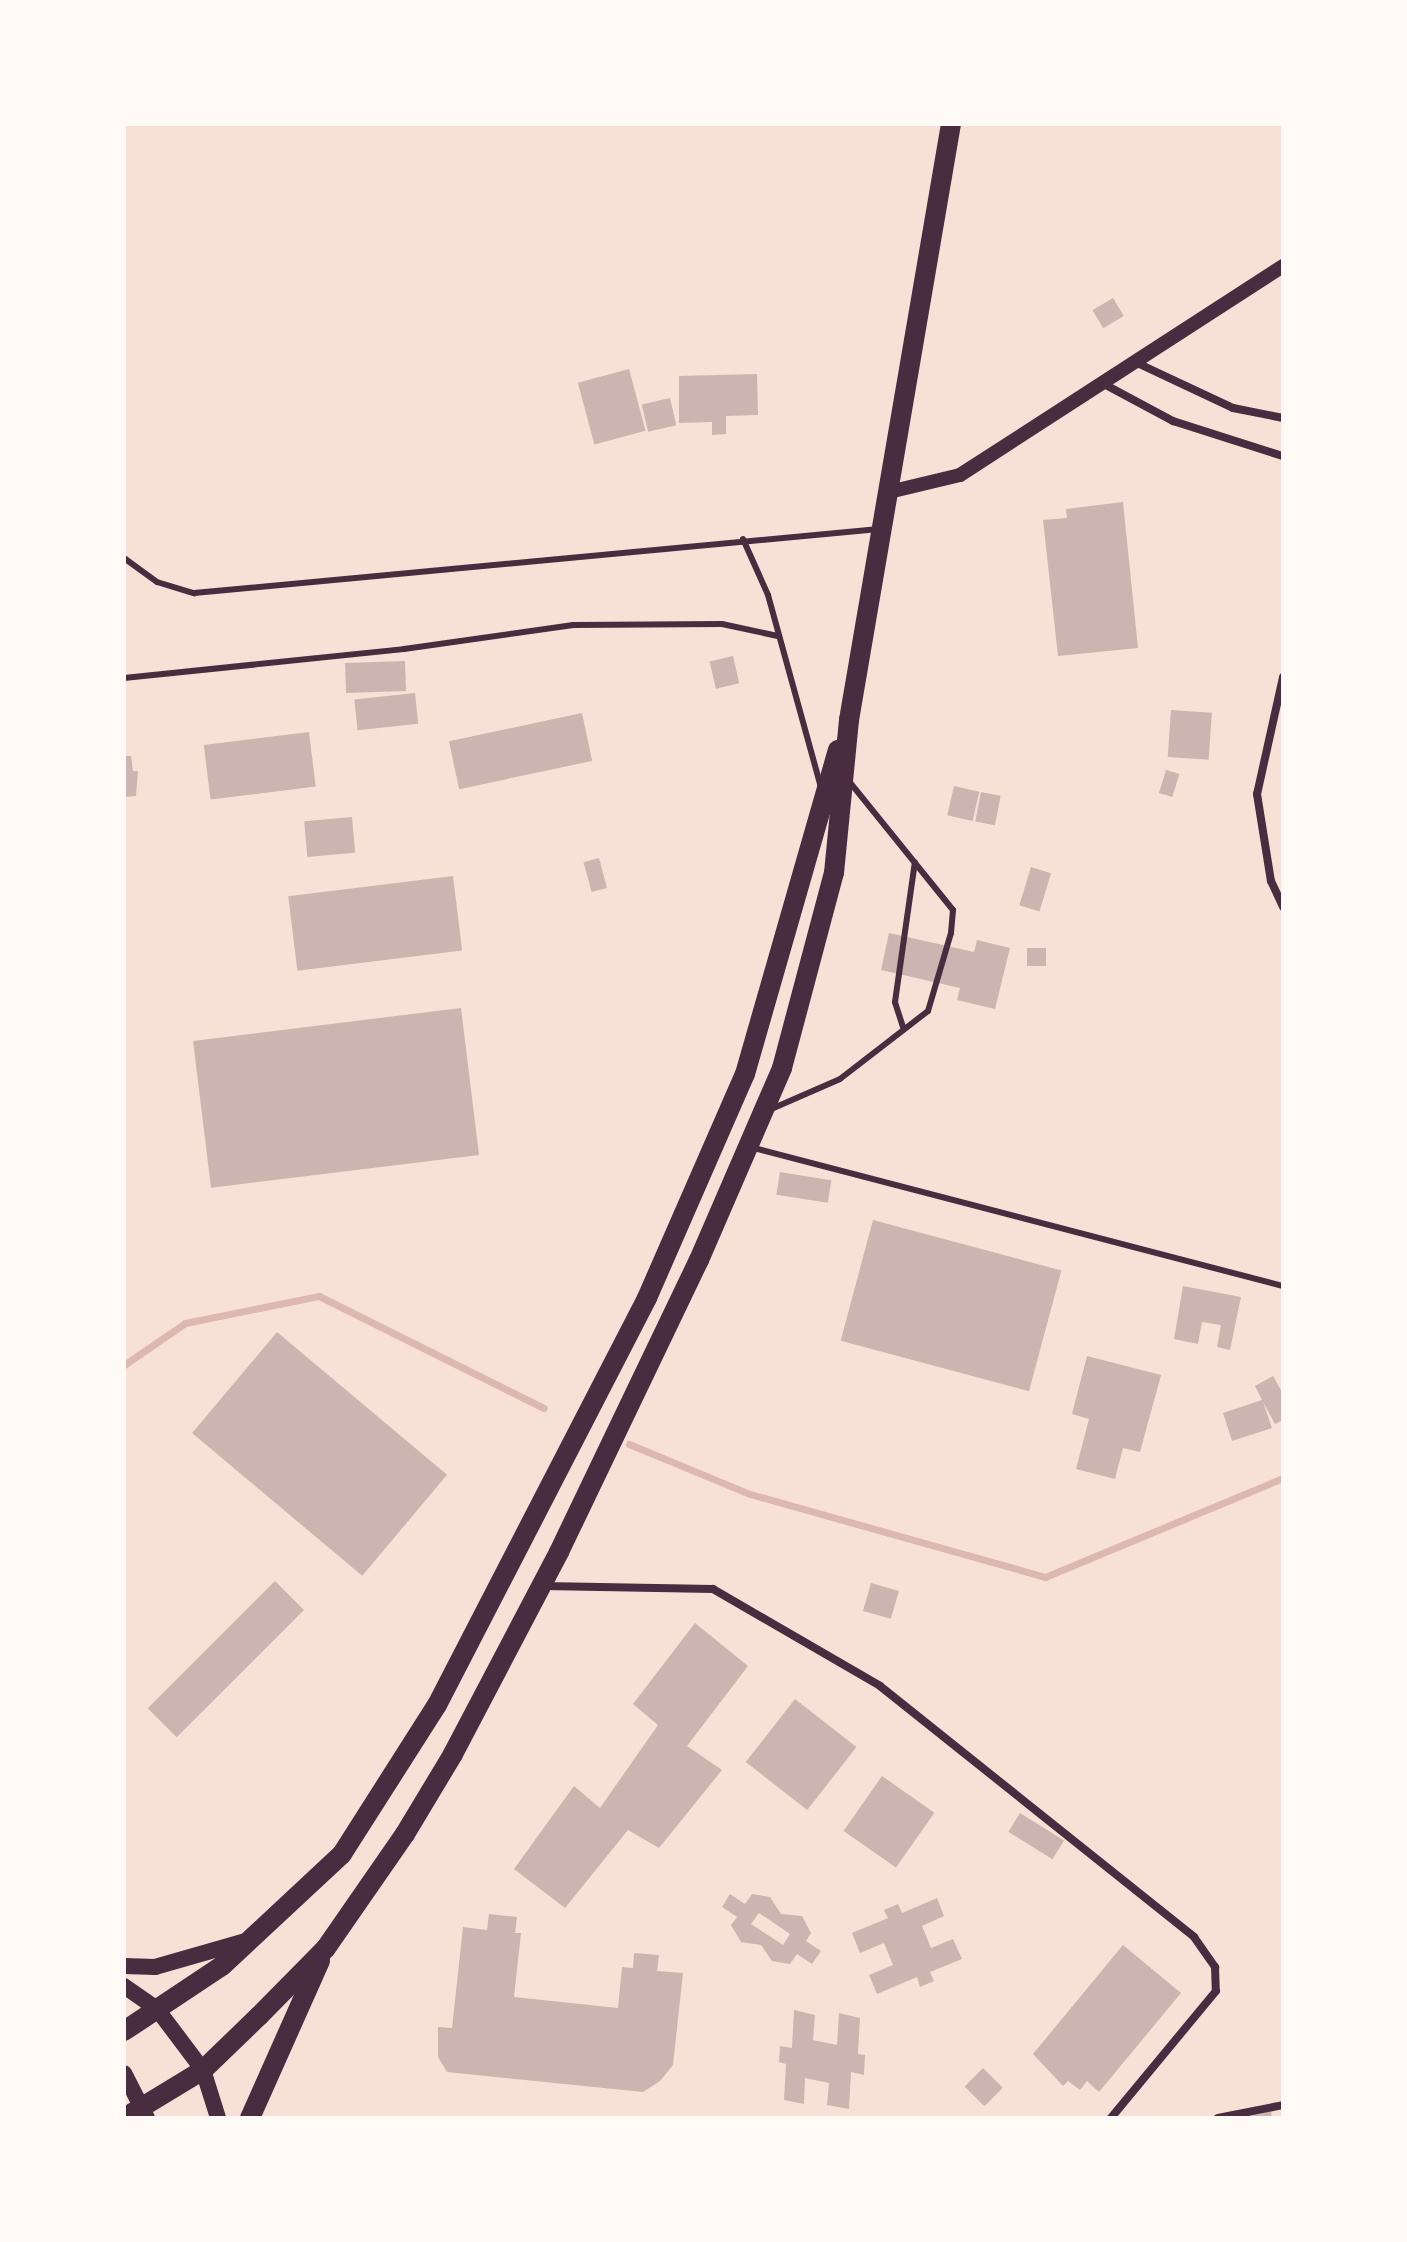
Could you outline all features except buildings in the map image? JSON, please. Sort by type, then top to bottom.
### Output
[{"type":"main road","points":[[250,2118],[326,1948],[445,1767],[542,1586],[699,1260],[782,1068],[827,906],[849,720],[951,124]]},
{"type":"main road","points":[[124,2031],[254,1938],[342,1854],[413,1743],[647,1298],[745,1074],[823,793],[849,720]]},
{"type":"main road","points":[[124,1966],[155,1967],[254,1938]]},
{"type":"main road","points":[[124,2073],[138,2115],[203,2070],[326,1948]]},
{"type":"main road","points":[[124,1986],[157,2009],[203,2070],[218,2118]]},
{"type":"street","points":[[889,492],[960,475],[1283,266]]},
{"type":"street","points":[[1133,362],[1233,408],[1283,418]]},
{"type":"street","points":[[1101,382],[1173,421],[1283,456]]},
{"type":"street","points":[[1283,677],[1257,794],[1271,881],[1283,907]]},
{"type":"street","points":[[542,1586],[713,1589],[880,1686],[1194,1937],[1215,1967],[1216,1991],[1111,2118]]},
{"type":"street","points":[[1218,2118],[1283,2105]]},
{"type":"lane","points":[[124,558],[157,582],[194,593],[435,574],[743,539],[883,529]]},
{"type":"lane","points":[[743,539],[768,595],[823,793]]},
{"type":"lane","points":[[124,678],[404,649],[573,625],[722,624],[778,636]]},
{"type":"lane","points":[[763,1113],[840,1079],[903,1027],[928,1011],[953,910],[843,774]]},
{"type":"lane","points":[[903,1027],[895,1002],[915,862]]},
{"type":"lane","points":[[747,1146],[1283,1286]]},
{"type":"waterway","points":[[124,1365],[185,1323],[319,1296],[544,1408]]},
{"type":"waterway","points":[[629,1444],[750,1494],[1045,1577],[1283,1478]]}]
